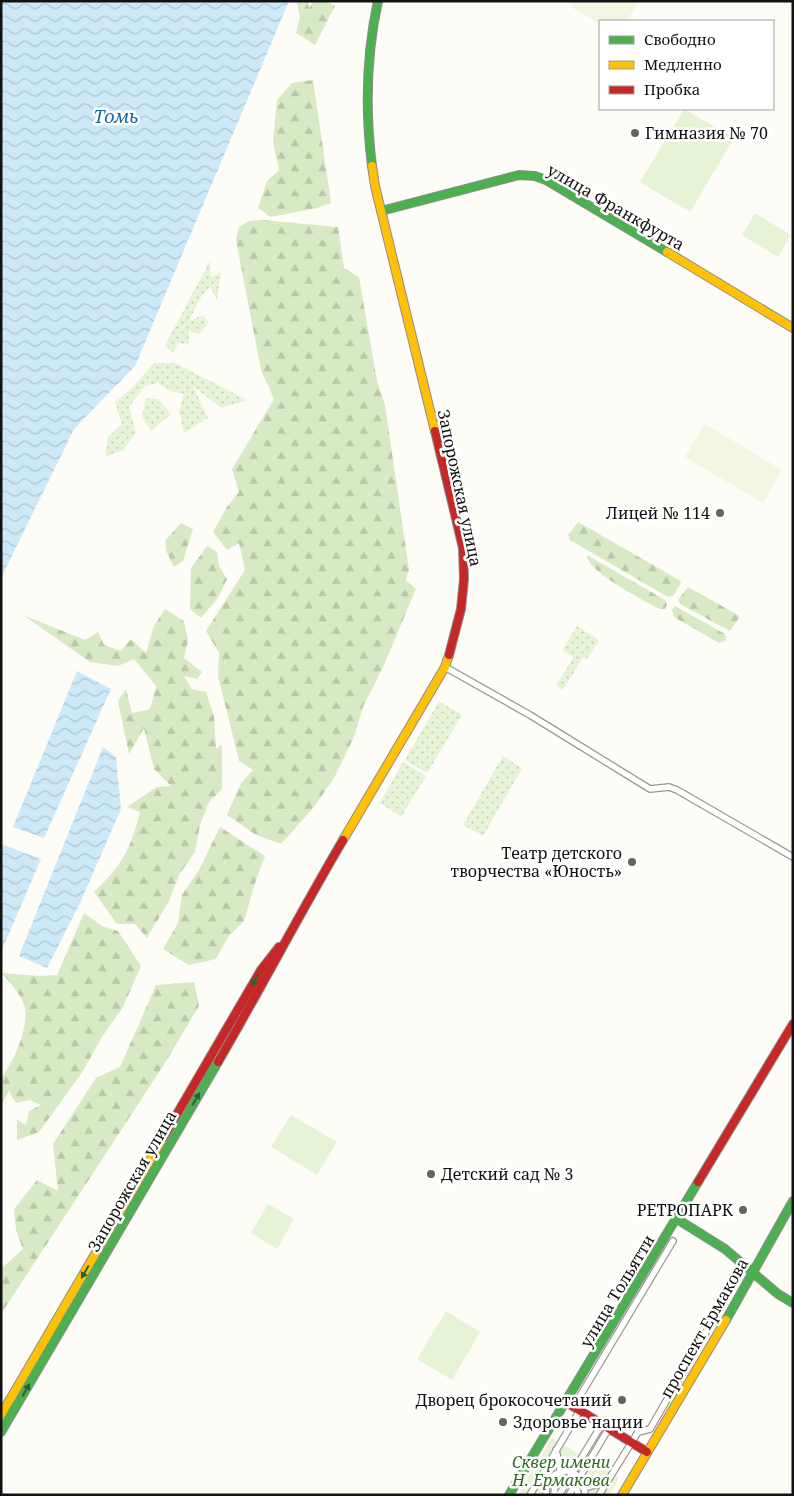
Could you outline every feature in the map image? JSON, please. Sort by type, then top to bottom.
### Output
[{"type":"main road","name":"Запорожская улица","points":[[1,1432],[264,984],[284,942],[445,667],[457,634],[464,603],[465,574],[462,548],[381,211],[370,154],[366,106],[369,58],[378,1]]},
{"type":"main road","name":"улица Франкфурта","points":[[381,211],[520,175],[535,176],[554,185],[793,328]]},
{"type":"main road","name":"Запорожская улица","points":[[1,1415],[261,970],[284,942]]},
{"type":"main road","name":"улица Тольятти","points":[[509,1495],[793,1024]]},
{"type":"main road","name":"проспект Ермакова","points":[[622,1495],[753,1273],[793,1201]]},
{"type":"main road","points":[[677,1219],[725,1249],[778,1294],[793,1303]]},
{"type":"main road","points":[[566,1402],[647,1452]]},
{"type":"street","points":[[445,667],[530,715],[650,789],[669,787],[677,790],[793,857]]},
{"type":"street","points":[[530,1495],[583,1405],[580,1396],[673,1241]]},
{"type":"street","points":[[600,1495],[638,1432],[650,1429],[734,1284]]},
{"type":"street","points":[[579,1476],[573,1472],[561,1471],[548,1480],[545,1495],[555,1494],[569,1478],[573,1472],[605,1426]]},
{"type":"street","points":[[580,1488],[579,1476],[605,1426]]},
{"type":"street","points":[[556,1450],[562,1479]]},
{"type":"street","points":[[542,1476],[555,1484]]},
{"type":"street","points":[[579,1476],[580,1488]]},
{"type":"street","points":[[555,1484],[562,1479],[569,1478]]},
{"type":"street","points":[[569,1478],[585,1495]]},
{"type":"street","points":[[569,1495],[580,1488],[607,1482]]},
{"type":"street","points":[[555,1484],[555,1494]]},
{"type":"green space","points":[[308,1],[309,8],[314,1],[326,1],[335,6],[315,45],[296,33],[300,17],[297,3]]},
{"type":"green space","points":[[574,1],[639,1],[628,20],[599,20],[599,23],[571,7]]},
{"type":"green space","points":[[313,80],[331,203],[317,208],[271,217],[258,208],[267,181],[279,170],[273,142],[277,100],[292,83]]},
{"type":"green space","points":[[683,110],[734,138],[690,212],[640,182]]},
{"type":"green space","points":[[755,213],[791,235],[778,257],[742,235]]},
{"type":"green space","points":[[262,220],[338,227],[344,268],[359,277],[377,381],[385,405],[409,570],[406,580],[416,589],[384,665],[363,707],[354,737],[334,778],[314,807],[281,844],[256,835],[227,815],[241,783],[253,770],[239,761],[218,676],[219,653],[206,631],[245,570],[239,543],[227,550],[213,532],[227,507],[239,492],[232,469],[274,399],[261,370],[236,240],[239,227],[249,221]]},
{"type":"green space","points":[[210,261],[211,278],[221,272],[217,300],[210,287],[202,295],[189,321],[203,315],[209,323],[199,334],[189,331],[189,344],[178,343],[173,353],[165,345]]},
{"type":"green space","points":[[154,363],[175,363],[247,400],[221,408],[193,386],[208,418],[184,433],[179,411],[184,394],[171,391],[158,383],[145,386],[129,407],[136,433],[123,450],[105,457],[108,437],[122,424],[115,402],[132,388]]},
{"type":"green space","points":[[146,398],[158,399],[171,414],[151,431],[142,416]]},
{"type":"green space","points":[[705,424],[782,470],[763,503],[685,457]]},
{"type":"green space","points":[[578,522],[679,580],[681,583],[673,596],[668,597],[570,540],[568,535]]},
{"type":"green space","points":[[181,523],[193,529],[183,561],[174,567],[166,551],[165,541]]},
{"type":"green space","points":[[207,546],[217,552],[219,566],[227,579],[218,598],[201,618],[190,609],[191,568]]},
{"type":"green space","points":[[587,555],[665,600],[667,605],[665,609],[659,609],[606,577],[589,562]]},
{"type":"green space","points":[[688,587],[738,615],[739,618],[730,631],[680,604],[678,600]]},
{"type":"green space","points":[[675,606],[725,634],[726,640],[719,643],[674,617],[672,610]]},
{"type":"green space","points":[[165,609],[184,621],[188,641],[184,658],[202,672],[197,679],[184,676],[192,689],[206,692],[214,716],[216,749],[222,744],[222,789],[209,802],[200,825],[195,852],[179,875],[169,901],[147,938],[135,924],[117,924],[94,892],[112,874],[124,856],[133,837],[140,812],[127,807],[157,787],[171,786],[154,769],[144,728],[129,754],[118,701],[126,689],[132,713],[150,709],[156,686],[134,659],[118,666],[90,662],[23,615],[85,640],[98,632],[104,645],[121,651],[131,639],[146,653],[154,626]]},
{"type":"green space","points":[[577,626],[599,640],[587,659],[583,657],[563,690],[556,685],[574,657],[562,650]]},
{"type":"green space","points":[[439,701],[462,715],[427,773],[405,760]]},
{"type":"green space","points":[[503,756],[522,768],[483,836],[463,825]]},
{"type":"green space","points":[[403,762],[426,776],[401,817],[380,803]]},
{"type":"green space","points":[[220,827],[265,856],[244,921],[228,937],[216,959],[189,965],[163,949],[178,923],[182,895],[199,870]]},
{"type":"green space","points":[[84,913],[102,926],[118,931],[141,966],[123,1007],[102,1037],[83,1071],[39,1132],[17,1140],[17,1120],[26,1125],[29,1111],[41,1105],[30,1100],[16,1103],[9,1091],[1,1105],[1,1078],[16,1052],[25,1020],[23,1002],[2,973],[39,976],[57,975]]},
{"type":"green space","points":[[194,982],[199,1006],[165,1063],[1,1314],[1,1269],[23,1249],[16,1230],[14,1209],[37,1180],[58,1191],[53,1144],[96,1078],[120,1067],[156,985]]},
{"type":"green space","points":[[291,1115],[337,1142],[317,1175],[271,1147]]},
{"type":"green space","points":[[268,1204],[294,1219],[277,1249],[251,1233]]},
{"type":"green space","points":[[446,1311],[480,1332],[452,1380],[417,1359]]},
{"type":"green space","name":"Сквер имени Н. Ермакова","points":[[552,1438],[619,1478],[609,1495],[518,1495]]},
{"type":"water","name":"Томь","points":[[1,1],[289,1],[135,366],[74,429],[1,578]]},
{"type":"water","points":[[77,671],[111,689],[44,838],[13,827]]},
{"type":"water","points":[[103,747],[116,757],[121,809],[80,903],[47,968],[19,956]]},
{"type":"water","points":[[1,844],[41,859],[1,952]]},
{"type":"traffic: fast","points":[[372,166],[368,124],[368,83],[371,42],[378,1]]},
{"type":"traffic: fast","points":[[381,211],[519,175],[535,176],[546,180],[667,252]]},
{"type":"traffic: fast","points":[[1,1432],[218,1062]]},
{"type":"traffic: fast","points":[[509,1495],[698,1182]]},
{"type":"traffic: fast","points":[[726,1320],[793,1201]]},
{"type":"traffic: fast","points":[[677,1219],[725,1249],[778,1294],[793,1303]]},
{"type":"traffic: slow","points":[[372,166],[375,186],[435,431]]},
{"type":"traffic: slow","points":[[667,252],[793,328]]},
{"type":"traffic: slow","points":[[343,840],[445,667],[449,655]]},
{"type":"traffic: slow","points":[[1,1415],[163,1138]]},
{"type":"traffic: slow","points":[[622,1495],[726,1320]]},
{"type":"traffic: jam","points":[[435,431],[463,548],[464,579],[461,609],[449,655]]},
{"type":"traffic: jam","points":[[218,1062],[343,840]]},
{"type":"traffic: jam","points":[[163,1138],[261,970],[279,947]]},
{"type":"traffic: jam","points":[[698,1182],[793,1024]]},
{"type":"traffic: jam","points":[[566,1402],[647,1452]]},
{"type":"place","name":"Гимназия № 70","points":[[635,133]]},
{"type":"place","name":"Лицей № 114","points":[[720,513]]},
{"type":"place","name":"Театр детского творчества «Юность»","points":[[632,862]]},
{"type":"place","name":"Детский сад № 3","points":[[431,1174]]},
{"type":"place","name":"РЕТРОПАРК","points":[[743,1210]]},
{"type":"place","name":"Дворец брокосочетаний","points":[[622,1400]]},
{"type":"place","name":"Здоровье нации","points":[[503,1422]]}]
